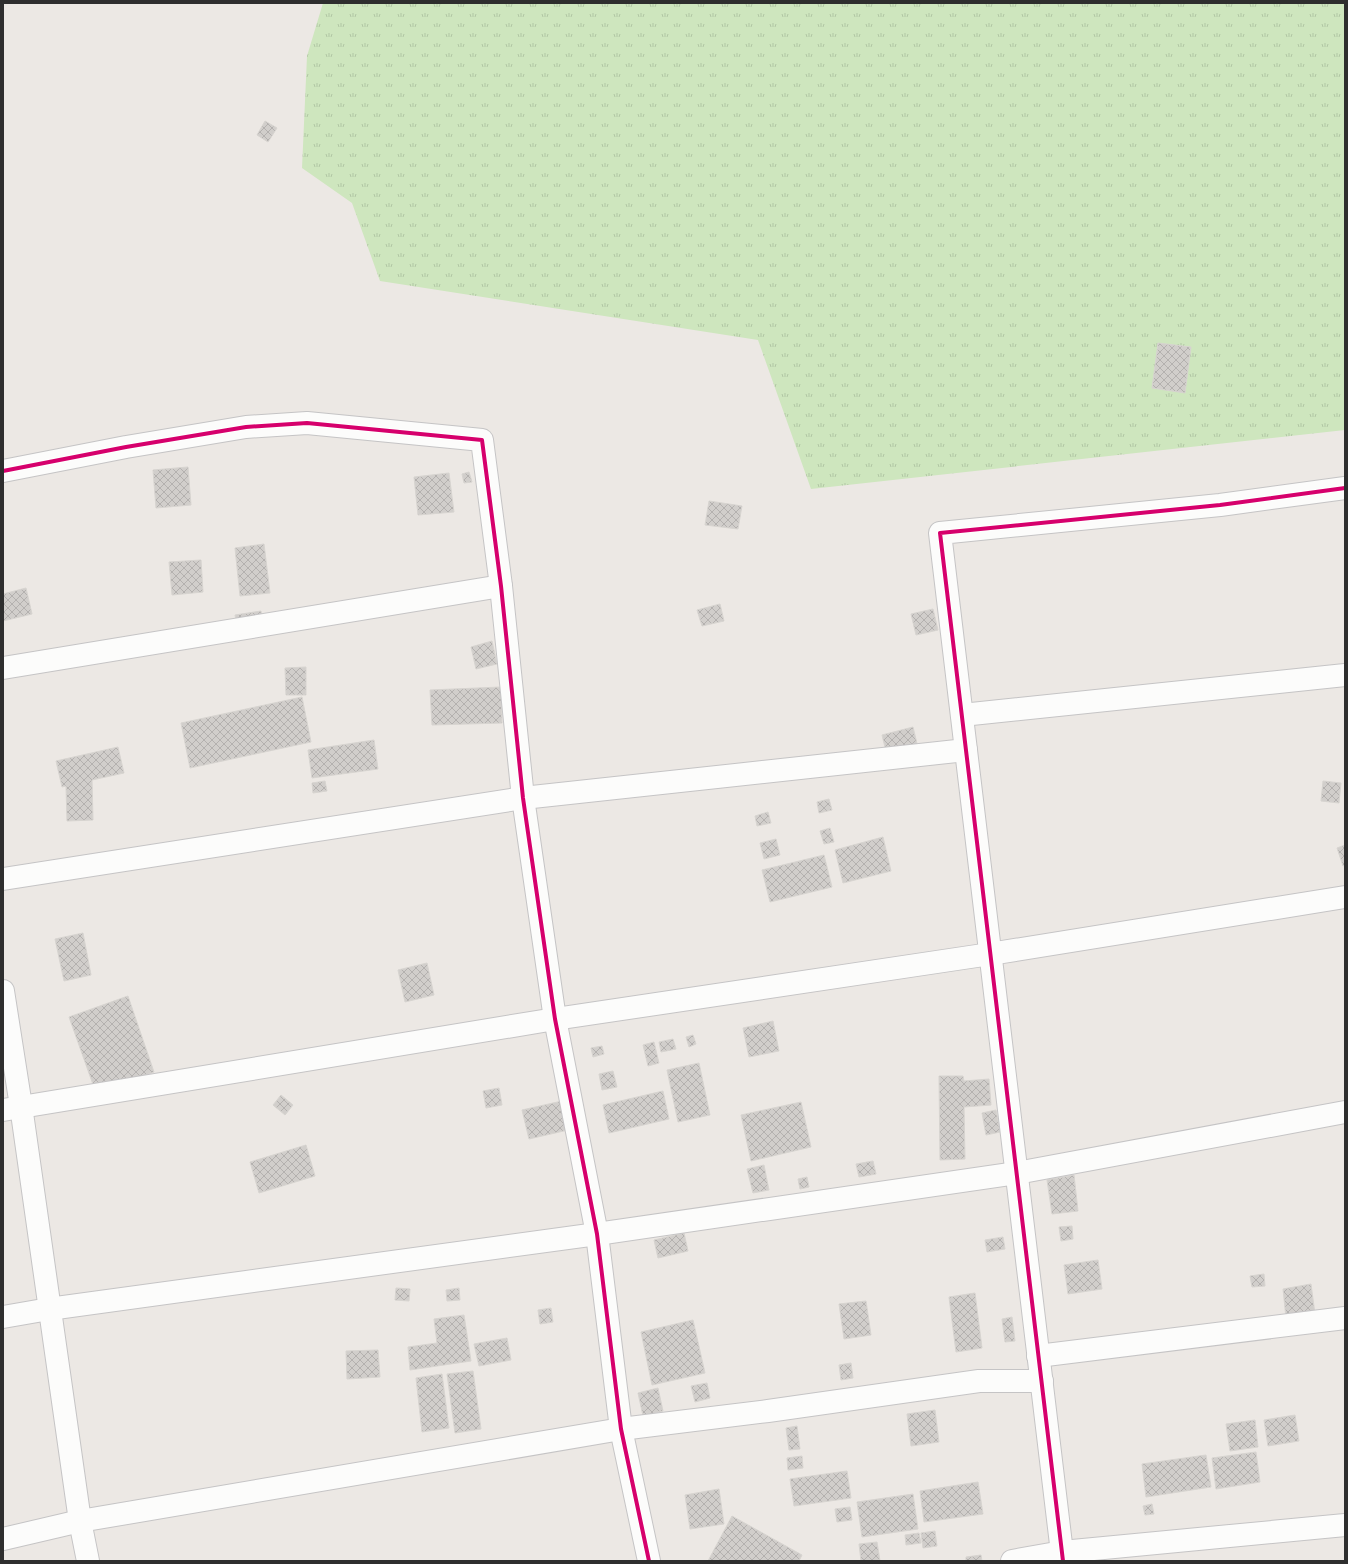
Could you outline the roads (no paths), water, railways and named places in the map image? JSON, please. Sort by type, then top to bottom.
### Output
[{"type":"street","points":[[3,471],[126,447],[254,426],[307,423],[482,440],[501,586],[523,798],[555,1019],[596,1234],[621,1429],[649,1561]]},
{"type":"street","points":[[1062,1556],[940,533],[1220,505],[1345,488]]},
{"type":"street","points":[[3,668],[501,586]]},
{"type":"street","points":[[962,715],[1345,675]]},
{"type":"street","points":[[3,879],[523,798],[966,750]]},
{"type":"street","points":[[12,1108],[555,1019],[990,954],[1345,897]]},
{"type":"street","points":[[3,991],[12,1108],[49,1309],[80,1521],[88,1561]]},
{"type":"street","points":[[3,1317],[49,1309],[596,1234],[1017,1174],[1345,1112]]},
{"type":"street","points":[[1038,1356],[1345,1318]]},
{"type":"street","points":[[3,1539],[80,1521],[621,1429],[768,1411],[979,1381],[1042,1381]]},
{"type":"street","points":[[1012,1561],[1345,1526]]}]
